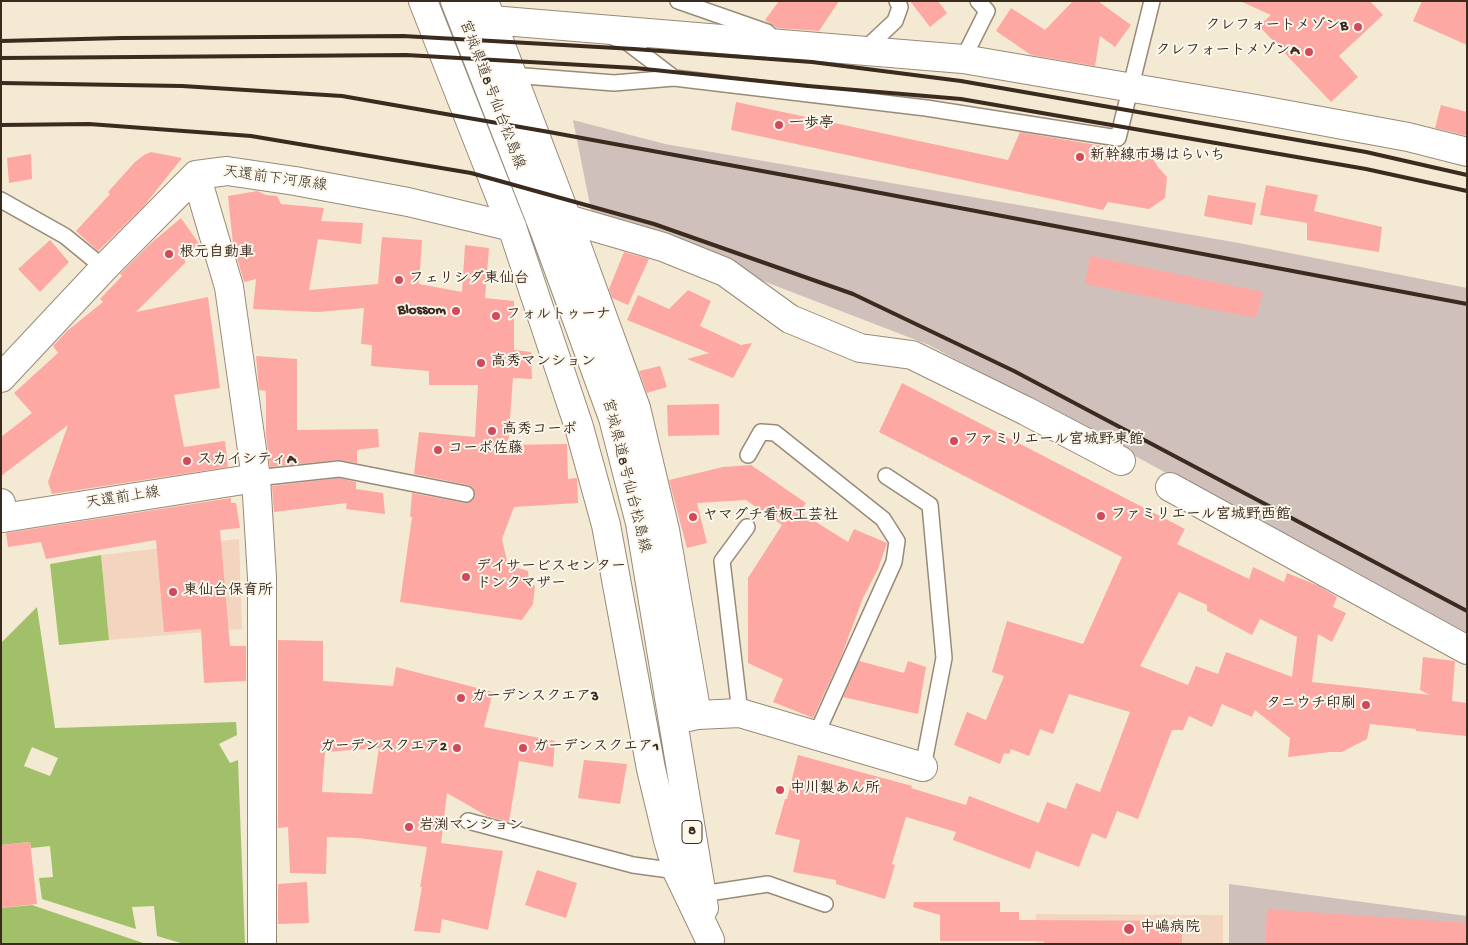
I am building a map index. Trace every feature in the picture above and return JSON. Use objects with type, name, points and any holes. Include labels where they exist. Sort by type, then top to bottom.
[{"type":"street","points":[[423,1],[512,228],[580,427],[606,525],[651,769],[668,840],[677,872],[710,942]]},
{"type":"street","name":"宮城県道8号仙台松島線","points":[[455,1],[545,232],[613,418],[640,523],[685,717],[702,894],[710,942]]},
{"type":"street","points":[[923,767],[740,713],[685,717],[665,530],[636,408],[568,219],[490,16],[777,44],[963,59],[1408,137],[1467,152]]},
{"type":"street","name":"天還前下河原線","points":[[196,175],[227,170],[295,181],[408,202],[512,228]]},
{"type":"street","points":[[1,378],[104,268],[196,175],[229,286],[256,478],[262,578],[262,944]]},
{"type":"street","points":[[568,219],[663,247],[725,272],[790,319],[860,348],[912,355],[1026,411],[1121,461]]},
{"type":"street","name":"天還前上線","points":[[2,513],[256,478]]},
{"type":"street","points":[[1170,487],[1467,650]]},
{"type":"lane","points":[[678,1],[767,32],[777,44]]},
{"type":"lane","points":[[863,51],[895,21],[900,7],[897,1]]},
{"type":"lane","points":[[963,59],[987,11],[978,1]]},
{"type":"lane","points":[[512,75],[614,83],[674,78],[926,108],[1118,138],[1152,1]]},
{"type":"lane","points":[[490,16],[623,39],[674,78]]},
{"type":"lane","points":[[1,200],[64,236],[104,268]]},
{"type":"lane","points":[[748,455],[761,432],[776,433],[882,519],[897,541],[894,562],[816,735]]},
{"type":"lane","points":[[256,478],[339,469],[466,494]]},
{"type":"lane","points":[[886,476],[930,505],[944,658],[923,767]]},
{"type":"lane","points":[[740,713],[722,561],[747,527]]},
{"type":"lane","points":[[468,821],[633,865],[677,872]]},
{"type":"lane","points":[[702,894],[768,884],[825,904]]},
{"type":"shaded area","points":[[573,120],[665,144],[1239,243],[1467,288],[1467,635],[929,345],[592,215]]},
{"type":"shaded area","name":"東仙台保育所","points":[[239,539],[242,629],[109,640],[101,555]]},
{"type":"shaded area","points":[[1229,884],[1467,916],[1467,944],[1229,944]]},
{"type":"shaded area","name":"中嶋病院","points":[[1036,914],[1223,915],[1223,944],[1036,944]]},
{"type":"green space","points":[[101,555],[109,640],[59,645],[50,564]]},
{"type":"green space","points":[[37,607],[55,728],[236,722],[237,735],[219,744],[230,763],[238,760],[245,944],[184,944],[157,936],[154,906],[132,907],[136,929],[42,899],[39,878],[53,877],[50,846],[31,848],[30,842],[1,845],[1,643]],"holes":[[[32,747],[58,758],[50,776],[24,766]]]},
{"type":"green space","points":[[32,905],[146,944],[1,944],[1,908]]},
{"type":"building","points":[[779,1],[839,1],[819,31],[777,28],[765,20]]},
{"type":"building","points":[[910,1],[938,1],[947,13],[930,27]]},
{"type":"building","points":[[1073,1],[1098,1],[1131,25],[1115,47],[1100,36],[1095,66],[1031,55],[996,31],[1011,8],[1045,30]]},
{"type":"building","points":[[1240,1],[1370,1],[1383,15],[1339,56],[1358,77],[1331,102],[1259,26],[1271,15]]},
{"type":"building","points":[[1422,1],[1467,1],[1467,45],[1413,21]]},
{"type":"building","name":"新幹線市場はらいち","points":[[736,102],[1008,160],[1020,132],[1150,154],[1167,177],[1165,198],[1149,209],[1108,202],[1103,210],[731,130]]},
{"type":"building","points":[[1441,105],[1467,112],[1467,136],[1435,128]]},
{"type":"building","points":[[151,152],[182,158],[144,206],[98,251],[76,231],[110,194],[108,192],[135,162]]},
{"type":"building","points":[[31,154],[32,179],[9,183],[7,158]]},
{"type":"building","points":[[1266,185],[1318,195],[1314,211],[1382,227],[1379,252],[1307,240],[1307,223],[1260,215]]},
{"type":"building","points":[[257,191],[266,195],[277,196],[281,204],[324,208],[321,221],[363,223],[361,244],[318,239],[309,290],[378,284],[382,237],[422,240],[419,284],[462,292],[465,245],[489,248],[485,298],[514,301],[514,350],[531,352],[532,379],[513,378],[508,445],[567,444],[568,479],[577,478],[578,503],[514,507],[502,539],[508,565],[528,571],[529,583],[535,586],[533,604],[522,620],[400,602],[412,517],[410,517],[412,493],[465,503],[473,500],[475,495],[472,487],[468,485],[414,474],[419,432],[475,437],[478,385],[429,385],[429,371],[371,366],[372,345],[361,344],[364,308],[318,312],[253,309],[256,279],[244,282],[233,244],[228,196]]},
{"type":"building","points":[[1208,195],[1256,203],[1252,225],[1204,216]]},
{"type":"building","points":[[181,218],[200,245],[184,260],[186,262],[136,312],[208,297],[220,388],[174,395],[184,447],[225,441],[228,467],[52,494],[48,482],[68,425],[1,476],[1,437],[32,413],[14,393],[58,353],[53,346],[67,331],[103,302],[100,299],[122,276],[120,274],[150,244]]},
{"type":"building","points":[[50,240],[69,262],[40,292],[18,269]]},
{"type":"building","points":[[624,252],[649,259],[628,305],[612,298],[609,289]]},
{"type":"building","points":[[1090,256],[1263,292],[1256,318],[1085,284]]},
{"type":"building","points":[[688,290],[711,301],[700,326],[741,345],[752,343],[733,378],[687,359],[709,353],[627,320],[638,295],[669,309]]},
{"type":"building","points":[[256,356],[297,359],[297,430],[378,429],[379,447],[357,450],[357,463],[338,460],[270,467],[266,436],[266,391],[259,390]]},
{"type":"building","points":[[660,366],[667,387],[647,393],[639,371]]},
{"type":"building","points":[[902,383],[1185,529],[1177,544],[1249,579],[1253,567],[1284,582],[1287,573],[1319,586],[1337,597],[1333,607],[1346,613],[1332,642],[1318,634],[1312,682],[1430,695],[1420,690],[1423,657],[1455,661],[1452,701],[1467,703],[1467,736],[1370,724],[1367,739],[1342,752],[1288,757],[1290,738],[1255,710],[1252,717],[1222,704],[1212,727],[1189,716],[1183,730],[1172,730],[1138,819],[1117,811],[1106,839],[1092,833],[1079,867],[1036,851],[1030,869],[953,840],[956,832],[906,817],[892,864],[895,865],[885,899],[836,884],[836,880],[793,872],[800,840],[775,834],[785,799],[787,799],[798,755],[912,786],[911,788],[966,805],[969,796],[1039,823],[1047,802],[1066,809],[1076,783],[1100,792],[1130,712],[1069,694],[1053,734],[1040,729],[1029,756],[1011,749],[1009,754],[1004,753],[1000,764],[954,745],[967,712],[986,720],[1004,676],[992,672],[1007,621],[1083,644],[1122,557],[879,432]],"holes":[[[1179,592],[1207,605],[1207,611],[1252,635],[1260,619],[1297,637],[1292,677],[1226,652],[1218,674],[1196,666],[1188,685],[1140,666]]]},
{"type":"building","points":[[719,404],[719,435],[668,436],[667,405]]},
{"type":"building","points":[[751,465],[806,503],[800,512],[848,542],[854,529],[887,543],[878,569],[863,598],[841,657],[813,718],[773,702],[783,679],[748,663],[748,578],[782,525],[746,500],[697,503],[707,543],[687,548],[669,480],[723,467]]},
{"type":"building","points":[[339,478],[356,482],[356,489],[383,493],[385,514],[346,509],[347,503],[274,512],[272,486]]},
{"type":"building","points":[[231,498],[231,503],[236,503],[240,528],[220,530],[230,646],[246,646],[246,681],[204,683],[201,629],[164,632],[156,540],[46,559],[41,542],[8,547],[6,533]]},
{"type":"building","points":[[278,640],[323,641],[323,681],[393,686],[396,667],[493,692],[484,727],[555,741],[553,767],[519,761],[509,822],[487,816],[447,793],[441,843],[503,851],[488,930],[442,919],[440,933],[414,931],[427,847],[358,838],[327,837],[326,874],[290,873],[288,827],[278,828]],"holes":[[[379,748],[372,794],[322,792],[325,752]]]},
{"type":"building","points":[[859,661],[904,673],[908,661],[926,667],[918,714],[843,697]]},
{"type":"building","points":[[584,760],[627,764],[620,804],[578,798]]},
{"type":"building","points":[[30,842],[37,904],[1,908],[1,845]]},
{"type":"building","points":[[537,870],[577,883],[566,918],[525,905]]},
{"type":"building","points":[[307,882],[309,923],[278,924],[278,884]]},
{"type":"building","points":[[914,902],[1000,902],[1000,912],[1019,912],[1019,920],[1182,921],[1182,944],[1044,944],[1044,941],[940,941],[940,915],[913,907]]},
{"type":"building","points":[[1267,909],[1467,923],[1467,944],[1265,944]]},
{"type":"railway","points":[[1,41],[403,36],[634,49],[812,62],[961,81],[1366,152],[1467,175]]},
{"type":"railway","points":[[1,58],[406,55],[635,68],[808,86],[961,99],[1366,169],[1467,191]]},
{"type":"railway","points":[[1,83],[182,86],[342,96],[833,184],[1467,304]]},
{"type":"railway","points":[[1,125],[89,124],[251,136],[471,173],[654,224],[853,294],[1014,371],[1467,611]]},
{"type":"place","name":"クレフォートメゾンB","points":[[1358,27]]},
{"type":"place","name":"クレフォートメゾンA","points":[[1309,52]]},
{"type":"place","name":"一歩亭","points":[[779,125]]},
{"type":"place","name":"新幹線市場はらいち","points":[[1080,157]]},
{"type":"place","name":"根元自動車","points":[[169,254]]},
{"type":"place","name":"フェリシダ東仙台","points":[[399,280]]},
{"type":"place","name":"Blossom","points":[[456,311]]},
{"type":"place","name":"フォルトゥーナ","points":[[496,316]]},
{"type":"place","name":"高秀マンション","points":[[481,363]]},
{"type":"place","name":"高秀コーポ","points":[[492,431]]},
{"type":"place","name":"ファミリエール宮城野東館","points":[[954,441]]},
{"type":"place","name":"コーポ佐藤","points":[[438,450]]},
{"type":"place","name":"スカイシティA","points":[[187,461]]},
{"type":"place","name":"ファミリエール宮城野西館","points":[[1101,516]]},
{"type":"place","name":"ヤマグチ看板工芸社","points":[[693,517]]},
{"type":"place","name":"デイサービスセンター ドンクマザー","points":[[466,577]]},
{"type":"place","name":"東仙台保育所","points":[[173,592]]},
{"type":"place","name":"ガーデンスクエア3","points":[[461,698]]},
{"type":"place","name":"タニウチ印刷","points":[[1366,705]]},
{"type":"place","name":"ガーデンスクエア2","points":[[457,748]]},
{"type":"place","name":"ガーデンスクエア1","points":[[523,748]]},
{"type":"place","name":"中川製あん所","points":[[780,790]]},
{"type":"place","name":"岩渕マンション","points":[[409,827]]},
{"type":"place","name":"中嶋病院","points":[[1129,929]]}]
